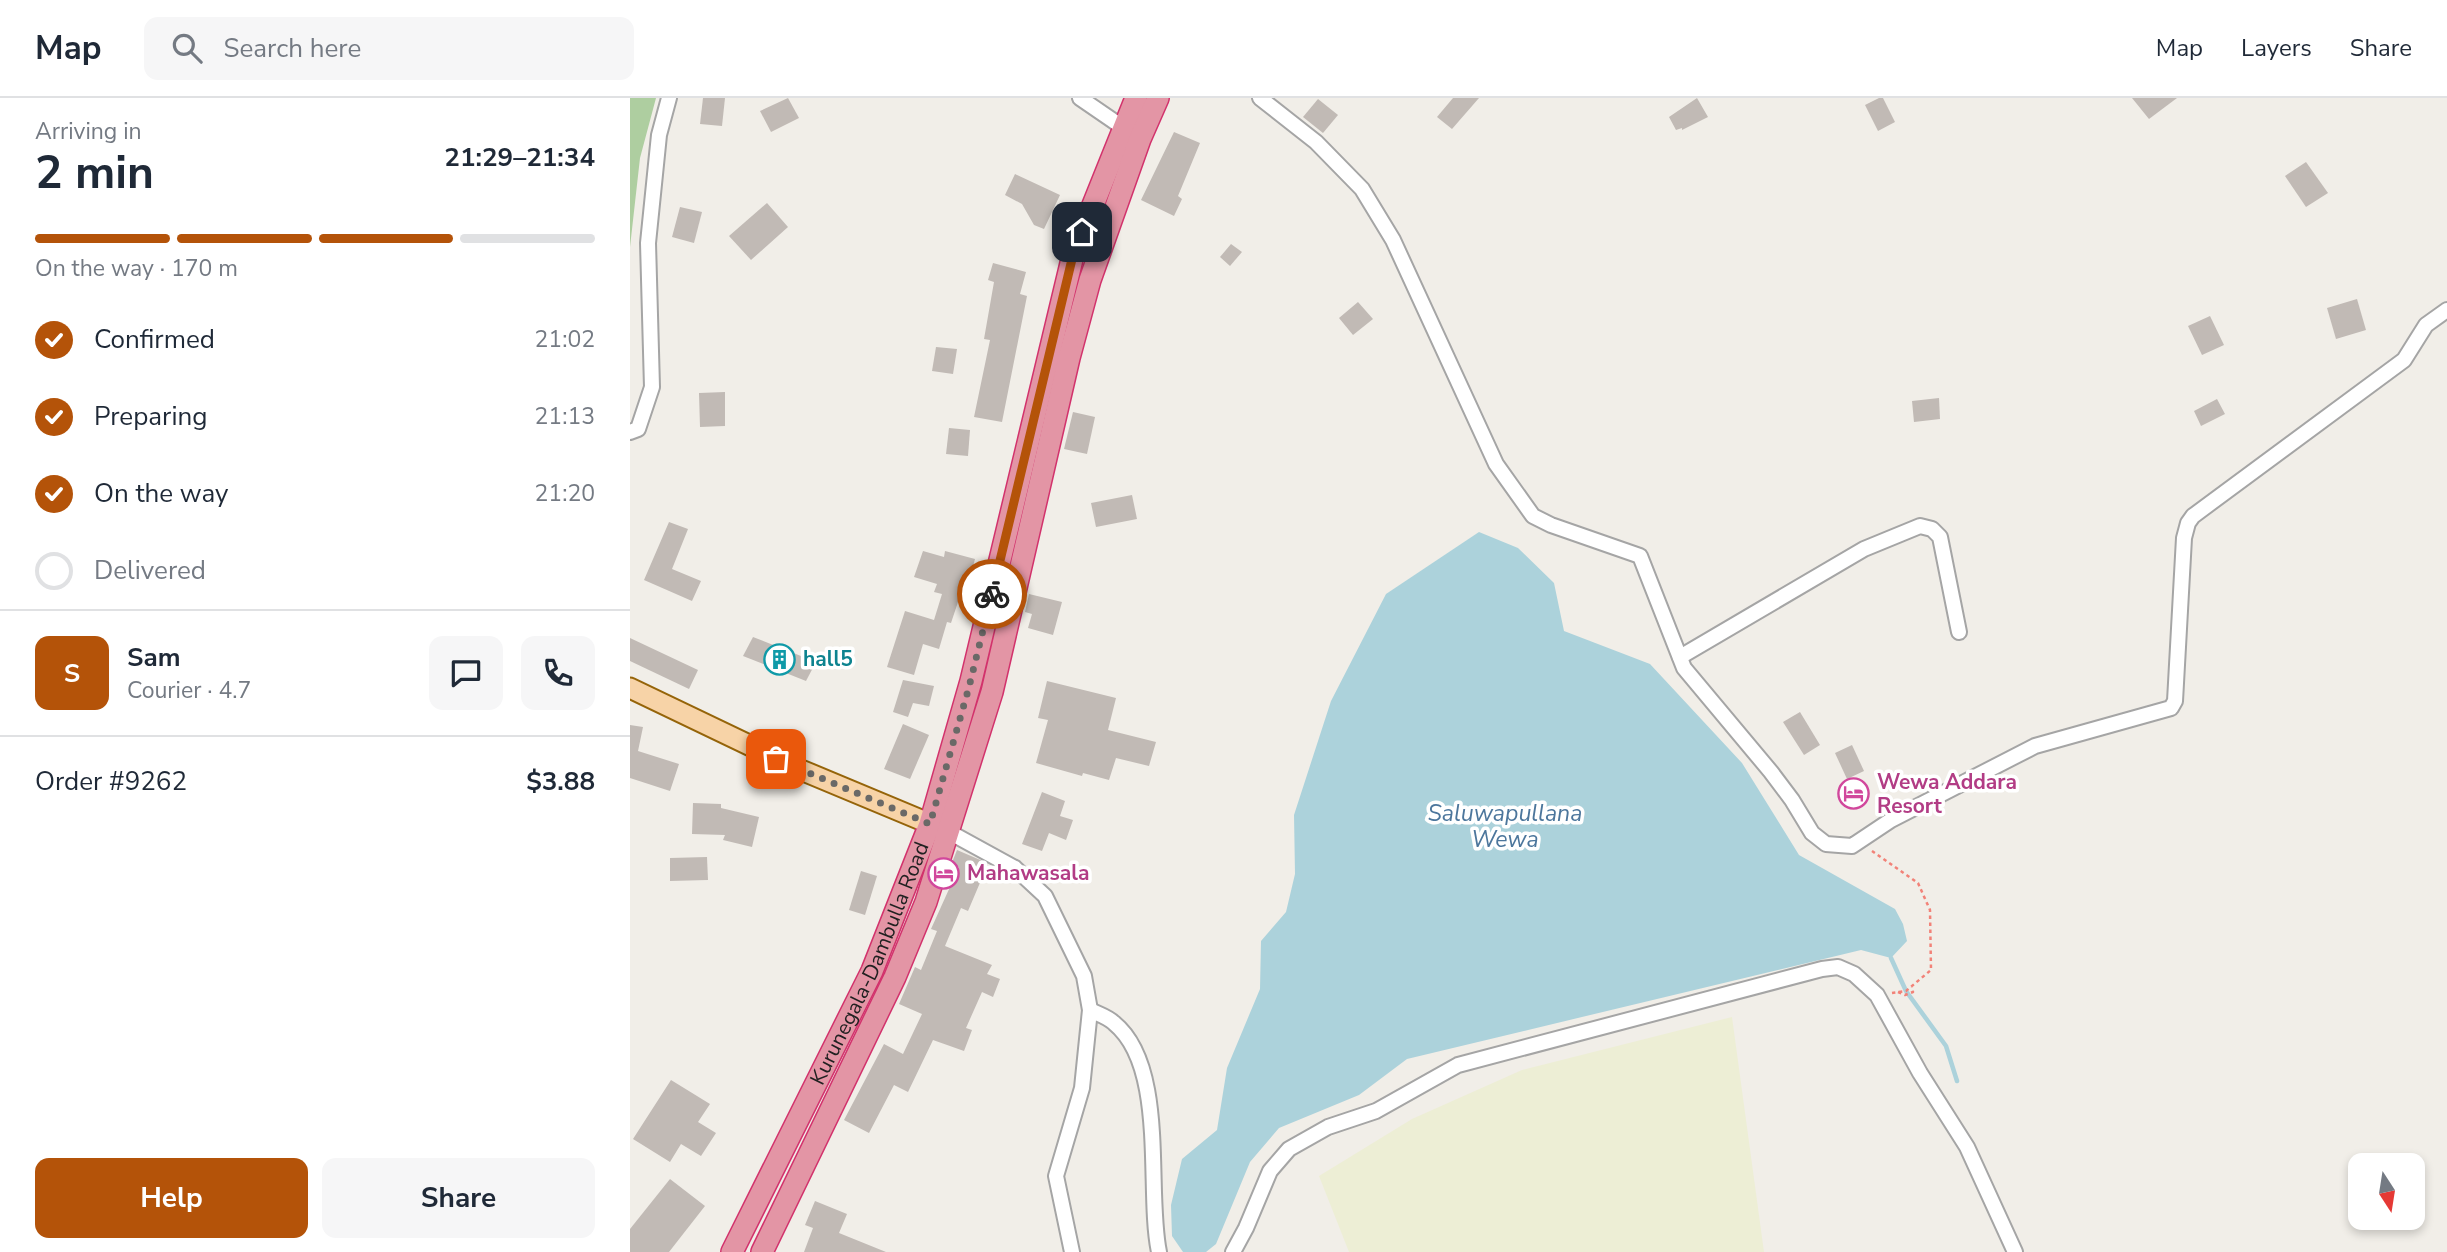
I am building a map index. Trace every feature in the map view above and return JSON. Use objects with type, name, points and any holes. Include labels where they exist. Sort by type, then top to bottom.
[{"type":"highway","name":"Kurunegala-Dambulla Road","points":[[1131,134],[1136,98]]},
{"type":"highway","name":"Kurunegala-Dambulla Road","points":[[762,1252],[895,976],[926,902],[971,681],[1073,255],[1131,134],[1158,98]]},
{"type":"highway","name":"Kurunegala-Dambulla Road","points":[[732,1252],[790,1139],[939,828]]},
{"type":"highway","points":[[790,1139],[814,1148]]},
{"type":"main road","points":[[630,688],[801,770],[939,828]]},
{"type":"street","points":[[630,432],[638,429],[652,387],[648,243],[659,135],[669,98]]},
{"type":"street","points":[[1080,98],[1131,134]]},
{"type":"street","points":[[1260,98],[1317,142],[1362,189],[1393,240],[1496,464],[1533,516],[1551,526],[1640,556],[1684,668],[1792,800],[1812,833],[1826,844],[1852,846],[1891,820],[2035,746],[2171,708],[2175,701],[2184,538],[2193,516],[2404,360],[2426,325],[2447,310]]},
{"type":"street","points":[[1680,657],[1864,549],[1920,526],[1932,529],[1940,537],[1959,632]]},
{"type":"street","points":[[939,828],[1015,868],[1045,896],[1084,976],[1090,1010],[1082,1088],[1056,1176],[1072,1252]]},
{"type":"street","points":[[1233,1252],[1270,1171],[1289,1149],[1328,1127],[1376,1111],[1458,1065],[1838,967],[1854,974],[1877,995],[1920,1073],[1968,1147],[2015,1252]]},
{"type":"street","points":[[1090,1010],[1114,1023],[1137,1056],[1143,1077],[1150,1113],[1155,1232],[1159,1252]]},
{"type":"path","points":[[1852,846],[1870,850],[1918,883],[1930,909],[1931,970],[1912,986],[1913,992],[1905,996],[1898,992],[1877,995]]},
{"type":"green space","points":[[630,98],[656,98],[640,158],[630,247]]},
{"type":"green space","points":[[1732,1017],[1764,1252],[1349,1252],[1319,1176],[1412,1119],[1522,1070]]},
{"type":"water","name":"Saluwapullana Wewa","points":[[1479,532],[1518,548],[1554,583],[1564,631],[1650,664],[1742,763],[1799,855],[1895,909],[1903,924],[1907,941],[1891,958],[1861,950],[1407,1059],[1359,1095],[1279,1128],[1250,1162],[1216,1244],[1206,1252],[1183,1252],[1172,1236],[1171,1205],[1182,1159],[1217,1130],[1227,1068],[1260,989],[1261,941],[1286,912],[1295,874],[1294,815],[1331,701],[1386,594]]},
{"type":"building","points":[[703,98],[725,98],[722,126],[700,124]]},
{"type":"building","points":[[788,98],[799,118],[771,132],[760,111]]},
{"type":"building","points":[[1453,98],[1479,98],[1452,129],[1437,117]]},
{"type":"building","points":[[1697,98],[1708,117],[1682,130],[1676,130],[1669,117]]},
{"type":"building","points":[[1883,98],[1895,122],[1878,131],[1865,105]]},
{"type":"building","points":[[2132,98],[2177,98],[2149,119]]},
{"type":"building","points":[[1318,99],[1338,115],[1323,133],[1303,117]]},
{"type":"building","points":[[1174,132],[1200,143],[1178,196],[1182,199],[1174,216],[1141,200]]},
{"type":"building","points":[[2306,162],[2328,193],[2306,207],[2285,176]]},
{"type":"building","points":[[1015,174],[1060,195],[1044,229],[1034,225],[1022,204],[1005,195]]},
{"type":"building","points":[[767,203],[788,227],[751,260],[729,236]]},
{"type":"building","points":[[680,207],[702,212],[694,243],[672,237]]},
{"type":"building","points":[[1231,244],[1242,252],[1230,266],[1220,257]]},
{"type":"building","points":[[993,263],[1026,272],[1020,294],[1027,296],[1002,422],[974,417],[990,340],[984,339],[994,282],[988,280]]},
{"type":"building","points":[[2357,299],[2366,330],[2336,339],[2327,308]]},
{"type":"building","points":[[1358,302],[1373,319],[1353,335],[1339,318]]},
{"type":"building","points":[[2210,316],[2224,345],[2202,355],[2188,326]]},
{"type":"building","points":[[936,347],[957,349],[953,374],[932,371]]},
{"type":"building","points":[[725,392],[725,426],[700,427],[699,393]]},
{"type":"building","points":[[1939,398],[1940,419],[1914,422],[1912,401]]},
{"type":"building","points":[[2217,399],[2225,414],[2201,426],[2194,411]]},
{"type":"building","points":[[1073,412],[1095,417],[1087,454],[1064,449]]},
{"type":"building","points":[[949,428],[970,430],[968,456],[946,454]]},
{"type":"building","points":[[1132,495],[1137,519],[1096,527],[1091,503]]},
{"type":"building","points":[[669,522],[688,529],[672,569],[701,581],[692,601],[644,580]]},
{"type":"building","points":[[923,551],[944,557],[945,551],[975,559],[964,600],[959,599],[951,623],[947,622],[939,649],[923,644],[914,675],[887,667],[905,611],[934,620],[942,594],[934,592],[937,584],[914,577]]},
{"type":"building","points":[[1029,594],[1062,602],[1053,635],[1028,628],[1032,614],[1025,612]]},
{"type":"building","name":"hall5","points":[[753,637],[816,662],[806,681],[743,656]]},
{"type":"building","points":[[630,638],[698,670],[689,689],[630,661]]},
{"type":"building","points":[[903,680],[934,686],[929,706],[913,703],[908,717],[893,712]]},
{"type":"building","points":[[1047,681],[1116,698],[1108,730],[1156,742],[1149,766],[1116,758],[1109,780],[1083,773],[1082,776],[1036,763],[1048,720],[1038,718]]},
{"type":"building","points":[[1800,712],[1820,745],[1804,755],[1783,722]]},
{"type":"building","points":[[903,724],[929,735],[910,779],[884,769]]},
{"type":"building","points":[[630,725],[643,727],[638,751],[679,764],[670,791],[630,778]]},
{"type":"building","points":[[1852,745],[1864,771],[1847,779],[1835,753]]},
{"type":"building","points":[[1042,792],[1065,801],[1060,816],[1073,820],[1066,840],[1049,833],[1042,851],[1022,844]]},
{"type":"building","points":[[693,803],[721,804],[721,808],[759,817],[752,847],[723,840],[725,835],[692,834]]},
{"type":"building","points":[[957,850],[985,862],[979,877],[982,878],[968,911],[961,908],[945,946],[992,965],[987,974],[1000,979],[993,997],[982,992],[966,1028],[972,1030],[964,1051],[933,1040],[908,1092],[894,1085],[869,1133],[844,1120],[884,1044],[903,1054],[922,1014],[899,1004],[915,967],[921,970],[937,931],[931,929],[959,867],[951,865]]},
{"type":"building","points":[[707,857],[708,880],[670,881],[670,858]]},
{"type":"building","points":[[861,871],[877,876],[865,915],[849,910]]},
{"type":"building","points":[[671,1080],[710,1104],[698,1122],[716,1133],[701,1156],[681,1144],[670,1162],[633,1139]]},
{"type":"building","points":[[670,1179],[705,1206],[669,1252],[630,1252],[630,1229]]},
{"type":"building","points":[[815,1201],[847,1214],[839,1233],[886,1252],[804,1252],[813,1228],[805,1225]]},
{"type":"waterway","points":[[1891,958],[1906,991],[1946,1046],[1957,1081]]},
{"type":"way so far","points":[[776,759],[930,824],[992,594]]},
{"type":"place","name":"hall5","points":[[780,659]]},
{"type":"place","name":"Wewa Addara Resort","points":[[1854,794]]},
{"type":"place","name":"Mahawasala","points":[[944,873]]},
{"type":"route","points":[[992,594],[1073,255],[1082,232]]}]
